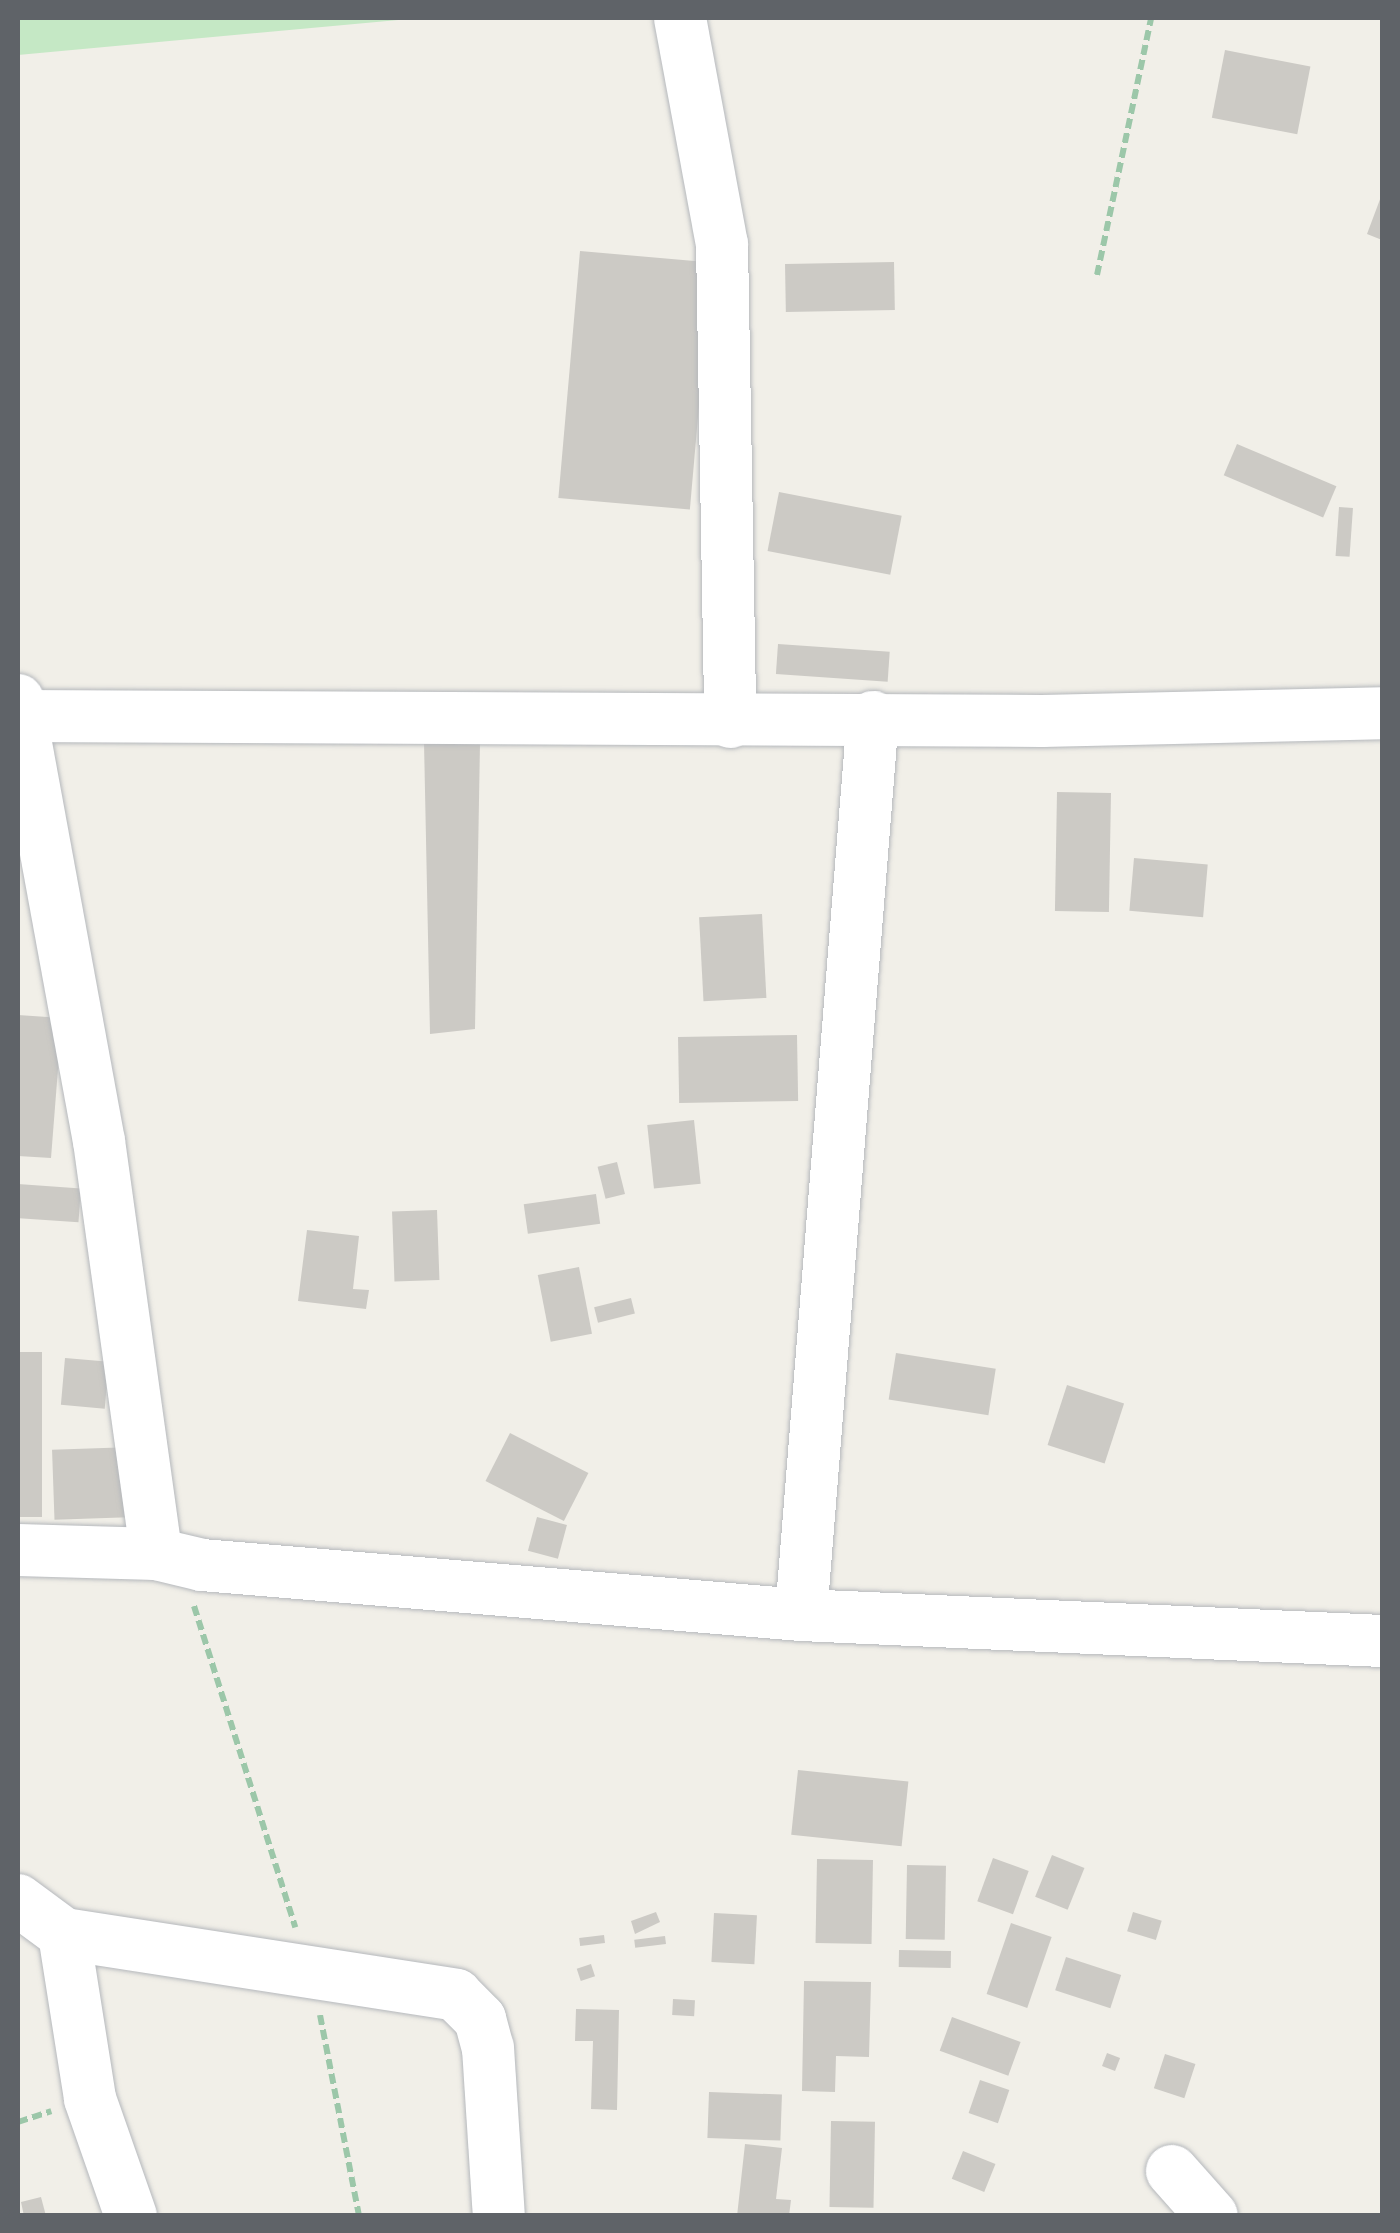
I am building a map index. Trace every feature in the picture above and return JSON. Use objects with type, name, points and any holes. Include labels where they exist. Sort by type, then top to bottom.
[{"type":"street","points":[[680,18],[722,244],[730,722]]},
{"type":"street","points":[[179,1560],[18,711],[730,722],[873,717],[1382,713]]},
{"type":"street","points":[[801,1615],[873,717]]},
{"type":"street","points":[[18,1550],[179,1560],[801,1615],[1382,1641]]},
{"type":"street","points":[[18,1900],[64,1934],[456,1995],[480,2019],[499,2216]]},
{"type":"street","points":[[64,1934],[90,2100],[131,2216]]},
{"type":"street","points":[[1172,2171],[1212,2216]]},
{"type":"path","points":[[1097,275],[1151,18]]},
{"type":"path","points":[[179,1560],[228,1694],[267,1861],[314,1971],[358,2216]]},
{"type":"green space","points":[[18,18],[420,18],[18,55]]},
{"type":"building","points":[[1225,50],[1310,67],[1297,134],[1212,118]]},
{"type":"building","points":[[1382,194],[1382,240],[1367,234]]},
{"type":"building","points":[[580,251],[711,263],[690,510],[558,498]]},
{"type":"building","points":[[894,262],[895,310],[786,312],[785,264]]},
{"type":"building","points":[[1237,444],[1336,486],[1323,517],[1224,475]]},
{"type":"building","points":[[779,492],[902,516],[890,575],[768,551]]},
{"type":"building","points":[[1339,507],[1353,508],[1350,557],[1336,556]]},
{"type":"building","points":[[778,644],[890,652],[888,682],[776,674]]},
{"type":"building","points":[[424,742],[480,743],[475,1029],[430,1034]]},
{"type":"building","points":[[1057,792],[1111,793],[1109,912],[1055,911]]},
{"type":"building","points":[[1134,858],[1208,864],[1203,917],[1129,911]]},
{"type":"building","points":[[762,914],[766,998],[703,1001],[699,917]]},
{"type":"building","points":[[18,1015],[62,1018],[51,1158],[18,1156]]},
{"type":"building","points":[[797,1035],[798,1101],[679,1103],[678,1037]]},
{"type":"building","points":[[694,1120],[701,1184],[654,1189],[647,1125]]},
{"type":"building","points":[[617,1162],[625,1194],[606,1199],[598,1167]]},
{"type":"building","points":[[18,1184],[81,1188],[78,1222],[18,1218]]},
{"type":"building","points":[[596,1194],[600,1224],[528,1234],[524,1204]]},
{"type":"building","points":[[437,1210],[439,1280],[394,1282],[392,1212]]},
{"type":"building","points":[[307,1230],[359,1236],[353,1289],[369,1290],[366,1309],[298,1301]]},
{"type":"building","points":[[579,1267],[592,1334],[551,1342],[538,1275]]},
{"type":"building","points":[[631,1298],[635,1314],[598,1323],[594,1307]]},
{"type":"building","points":[[18,1352],[42,1352],[42,1517],[18,1517]]},
{"type":"building","points":[[896,1353],[996,1369],[988,1415],[889,1399]]},
{"type":"building","points":[[65,1358],[109,1362],[105,1409],[61,1405]]},
{"type":"building","points":[[1067,1385],[1124,1404],[1105,1463],[1048,1445]]},
{"type":"building","points":[[510,1433],[588,1473],[564,1521],[485,1481]]},
{"type":"building","points":[[133,1447],[135,1517],[54,1520],[52,1450]]},
{"type":"building","points":[[537,1517],[567,1525],[558,1559],[528,1551]]},
{"type":"building","points":[[798,1770],[908,1782],[902,1846],[791,1835]]},
{"type":"building","points":[[1052,1855],[1084,1868],[1068,1910],[1035,1897]]},
{"type":"building","points":[[993,1858],[1029,1871],[1013,1914],[977,1901]]},
{"type":"building","points":[[817,1859],[873,1860],[872,1944],[816,1943]]},
{"type":"building","points":[[907,1865],[946,1866],[945,1940],[906,1939]]},
{"type":"building","points":[[656,1912],[660,1922],[635,1934],[631,1921]]},
{"type":"building","points":[[1133,1912],[1162,1921],[1156,1940],[1127,1931]]},
{"type":"building","points":[[714,1913],[757,1915],[754,1964],[711,1962]]},
{"type":"building","points":[[1011,1923],[1052,1937],[1027,2008],[987,1994]]},
{"type":"building","points":[[604,1935],[605,1943],[580,1946],[579,1938]]},
{"type":"building","points":[[665,1936],[666,1944],[635,1948],[634,1940]]},
{"type":"building","points":[[899,1950],[951,1951],[951,1968],[899,1967]]},
{"type":"building","points":[[1066,1957],[1121,1975],[1110,2008],[1055,1990]]},
{"type":"building","points":[[591,1964],[595,1976],[581,1981],[577,1969]]},
{"type":"building","points":[[804,1981],[871,1982],[869,2057],[836,2056],[835,2092],[802,2091]]},
{"type":"building","points":[[673,1999],[695,2000],[694,2016],[672,2015]]},
{"type":"building","points":[[576,2009],[619,2010],[617,2110],[591,2109],[593,2041],[575,2041]]},
{"type":"building","points":[[952,2017],[1021,2042],[1008,2076],[940,2051]]},
{"type":"building","points":[[1107,2053],[1120,2058],[1115,2071],[1102,2066]]},
{"type":"building","points":[[1165,2054],[1195,2064],[1184,2098],[1154,2088]]},
{"type":"building","points":[[980,2080],[1009,2090],[998,2123],[969,2113]]},
{"type":"building","points":[[709,2092],[782,2095],[780,2141],[707,2138]]},
{"type":"building","points":[[831,2121],[875,2122],[873,2208],[829,2207]]},
{"type":"building","points":[[745,2144],[782,2148],[776,2199],[791,2200],[789,2216],[737,2216]]},
{"type":"building","points":[[963,2151],[995,2164],[984,2192],[952,2179]]},
{"type":"building","points":[[41,2197],[46,2216],[24,2216],[21,2202]]}]
